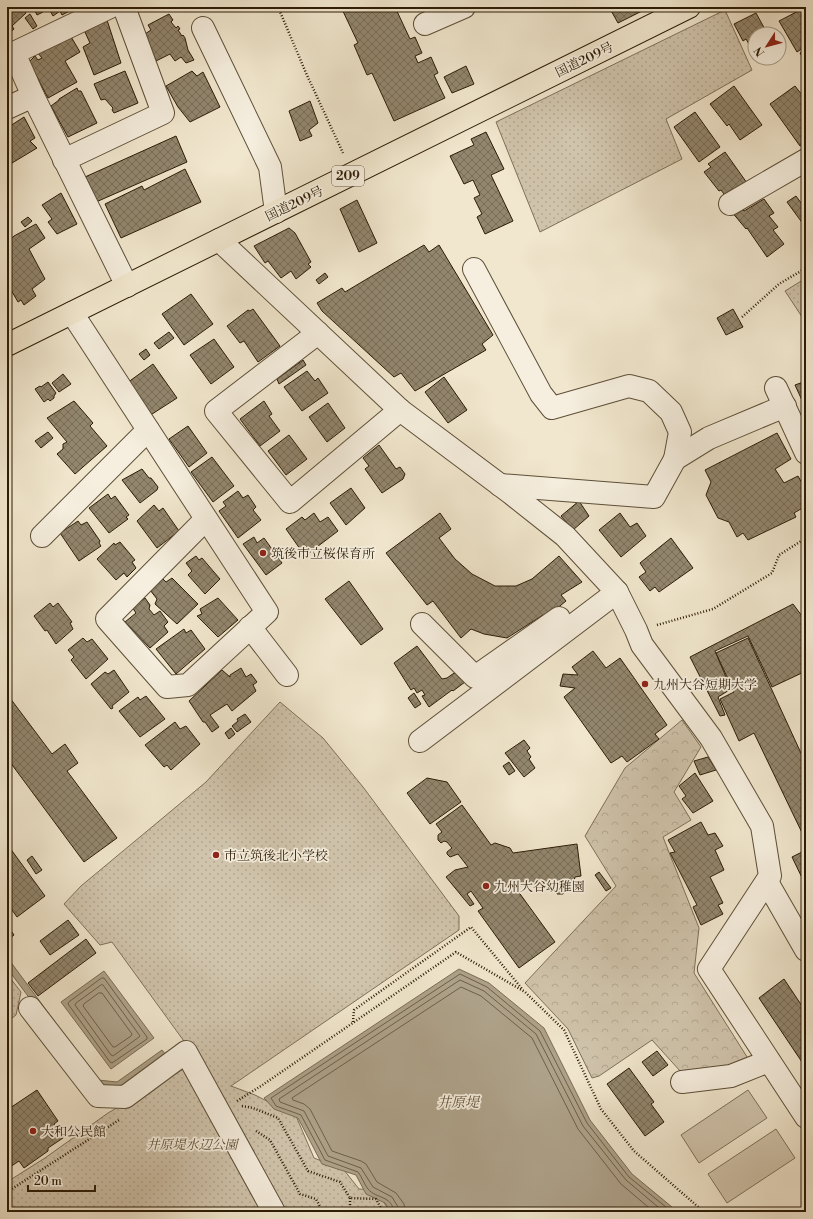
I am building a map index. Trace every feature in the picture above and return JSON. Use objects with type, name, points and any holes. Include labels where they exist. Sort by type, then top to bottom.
[{"type":"highway","name":"国道209号","points":[[7,345],[352,174],[662,13],[689,7]]},
{"type":"street","points":[[110,7],[14,53],[64,160],[127,286]]},
{"type":"street","points":[[64,160],[163,114],[124,7]]},
{"type":"street","points":[[425,24],[464,7]]},
{"type":"street","points":[[203,28],[270,167],[276,212]]},
{"type":"street","points":[[7,108],[33,96]]},
{"type":"street","points":[[730,204],[806,160]]},
{"type":"street","points":[[219,240],[400,410],[565,536],[613,588],[636,630],[642,645],[711,738],[762,826],[770,876],[709,969],[806,1117]]},
{"type":"street","points":[[474,268],[541,394],[552,408],[629,386],[649,391],[671,412],[680,432],[675,459],[654,496],[500,485]]},
{"type":"street","points":[[72,313],[267,612],[188,684],[167,687],[107,619],[206,519]]},
{"type":"street","points":[[318,333],[216,411],[290,502],[400,410]]},
{"type":"street","points":[[675,459],[780,397],[806,453]]},
{"type":"street","points":[[42,536],[148,430]]},
{"type":"street","points":[[422,624],[475,677],[613,588]]},
{"type":"street","points":[[420,741],[613,588]]},
{"type":"street","points":[[250,627],[288,675]]},
{"type":"street","points":[[767,882],[806,950]]},
{"type":"street","points":[[30,1008],[98,1096],[125,1097],[186,1052],[274,1212]]},
{"type":"street","points":[[682,1082],[731,1076],[769,1061]]},
{"type":"path","points":[[278,7],[352,174]]},
{"type":"path","points":[[742,317],[779,284],[806,268]]},
{"type":"path","points":[[636,630],[713,610],[772,573],[779,555],[806,538]]},
{"type":"path","points":[[353,1023],[354,1010],[471,927],[525,992],[564,1030],[601,1109],[634,1152],[704,1212]]},
{"type":"path","points":[[236,1101],[261,1086],[456,952],[525,992]]},
{"type":"path","points":[[238,1106],[253,1108],[278,1118],[308,1171],[340,1182],[350,1198],[350,1210],[358,1212]]},
{"type":"path","points":[[7,1192],[125,1116]]},
{"type":"path","points":[[252,1129],[270,1140],[300,1194],[316,1200],[323,1212]]},
{"type":"path","points":[[350,1198],[376,1199],[383,1212]]},
{"type":"green space","points":[[725,10],[747,59],[747,66],[750,66],[752,70],[666,119],[682,159],[540,232],[496,122]]},
{"type":"green space","points":[[806,278],[806,323],[785,291]]},
{"type":"green space","name":"市立筑後北小学校","points":[[280,702],[323,738],[363,787],[459,916],[459,930],[231,1086],[255,1095],[296,1116],[314,1158],[344,1170],[359,1189],[376,1190],[390,1212],[7,1212],[7,1182],[45,1158],[108,1113],[185,1068],[210,1077],[112,942],[100,945],[64,904],[81,886],[206,782]]},
{"type":"green space","points":[[682,720],[701,747],[674,792],[691,820],[663,837],[699,928],[694,973],[749,1060],[730,1073],[681,1072],[652,1040],[599,1076],[592,1078],[568,1029],[525,983],[616,886],[585,836],[625,768]]},
{"type":"green space","points":[[7,974],[21,992],[16,1015],[7,1022]]},
{"type":"green space","points":[[748,1090],[767,1118],[699,1163],[681,1135]]},
{"type":"green space","points":[[776,1129],[795,1158],[727,1203],[708,1174]]},
{"type":"water","points":[[7,957],[98,1080],[117,1082],[162,1050],[166,1055],[120,1089],[95,1086],[7,968]]},
{"type":"water","name":"井原堤","points":[[459,969],[489,983],[544,1028],[590,1120],[632,1174],[678,1212],[391,1212],[385,1203],[366,1194],[356,1175],[322,1164],[298,1118],[274,1109],[264,1098]]},
{"type":"water","points":[[104,971],[154,1038],[111,1069],[61,1002]]},
{"type":"building","points":[[7,7],[22,7],[26,13],[12,26],[14,29],[7,35]]},
{"type":"building","points":[[33,7],[41,7],[43,12],[37,15]]},
{"type":"building","points":[[48,7],[77,7],[62,15],[60,11],[53,16]]},
{"type":"building","points":[[341,7],[395,7],[410,39],[415,37],[422,53],[415,56],[418,63],[431,57],[438,73],[434,75],[445,98],[394,121],[372,73],[367,75],[354,45],[358,43]]},
{"type":"building","points":[[609,7],[640,7],[642,11],[618,23]]},
{"type":"building","points":[[806,7],[806,46],[797,52],[787,35],[787,26],[782,26],[779,21]]},
{"type":"building","points":[[756,13],[763,26],[747,26],[747,41],[746,39],[743,41],[734,24]]},
{"type":"building","points":[[30,14],[37,26],[33,29],[25,18]]},
{"type":"building","points":[[169,14],[173,20],[171,22],[176,28],[178,26],[180,29],[178,30],[185,38],[188,50],[194,60],[186,63],[181,57],[175,61],[170,54],[156,61],[145,34],[151,30],[148,25]]},
{"type":"building","points":[[107,20],[121,63],[94,75],[83,47],[90,43],[84,30]]},
{"type":"building","points":[[70,35],[80,52],[65,61],[77,82],[48,98],[29,62],[35,56],[38,60],[42,58],[37,52]]},
{"type":"building","points":[[806,49],[806,63],[800,53]]},
{"type":"building","points":[[466,66],[474,84],[452,93],[444,77]]},
{"type":"building","points":[[125,71],[138,103],[114,113],[112,110],[113,108],[105,99],[101,100],[94,84]]},
{"type":"building","points":[[192,71],[197,76],[203,72],[220,107],[190,122],[178,107],[166,86]]},
{"type":"building","points":[[734,86],[762,125],[740,140],[729,124],[727,126],[710,104]]},
{"type":"building","points":[[795,86],[806,100],[806,142],[800,146],[770,104]]},
{"type":"building","points":[[77,88],[78,91],[81,91],[97,123],[68,137],[51,106],[59,99]]},
{"type":"building","points":[[310,101],[318,123],[309,130],[312,136],[300,141],[289,111]]},
{"type":"building","points":[[695,112],[720,147],[699,162],[674,127]]},
{"type":"building","points":[[24,117],[35,138],[30,141],[37,148],[12,163],[7,153],[7,128]]},
{"type":"building","points":[[486,132],[504,169],[491,175],[513,221],[485,234],[477,217],[482,214],[474,198],[480,195],[473,180],[464,184],[450,156],[474,145],[471,139]]},
{"type":"building","points":[[176,136],[187,162],[96,202],[85,177]]},
{"type":"building","points":[[725,152],[747,183],[727,198],[721,190],[719,191],[704,172],[711,167],[708,164]]},
{"type":"building","points":[[185,169],[201,202],[121,238],[105,204],[142,186],[144,190]]},
{"type":"building","points":[[61,193],[77,224],[57,234],[48,222],[52,219],[42,205]]},
{"type":"building","points":[[796,196],[804,207],[806,205],[806,228],[787,202]]},
{"type":"building","points":[[764,199],[774,213],[769,216],[778,227],[773,230],[784,244],[767,257],[747,228],[746,229],[731,211],[739,205],[744,211]]},
{"type":"building","points":[[357,200],[377,243],[359,252],[340,209]]},
{"type":"building","points":[[28,217],[32,221],[25,227],[21,222]]},
{"type":"building","points":[[36,224],[45,238],[29,249],[45,279],[32,289],[36,296],[24,305],[21,300],[18,302],[7,283],[7,242],[14,236]]},
{"type":"building","points":[[289,228],[295,233],[311,262],[308,264],[311,267],[296,279],[291,271],[281,278],[268,261],[265,263],[254,246]]},
{"type":"building","points":[[424,245],[429,252],[439,245],[493,335],[482,344],[486,350],[415,391],[401,373],[394,377],[322,311],[317,303],[342,288],[345,292]]},
{"type":"building","points":[[325,273],[328,277],[319,284],[316,280]]},
{"type":"building","points":[[191,294],[213,324],[184,345],[162,314]]},
{"type":"building","points":[[253,309],[280,346],[258,362],[244,341],[240,343],[227,326],[248,310],[250,311]]},
{"type":"building","points":[[733,309],[743,327],[726,335],[717,318]]},
{"type":"building","points":[[169,332],[174,338],[159,349],[154,343]]},
{"type":"building","points":[[214,339],[234,367],[211,384],[190,355]]},
{"type":"building","points":[[146,349],[150,355],[144,360],[139,354]]},
{"type":"building","points":[[303,360],[306,365],[279,384],[277,379]]},
{"type":"building","points":[[153,364],[177,398],[149,416],[127,383]]},
{"type":"building","points":[[307,371],[315,381],[318,378],[328,393],[302,411],[284,387]]},
{"type":"building","points":[[63,374],[71,384],[59,392],[52,383]]},
{"type":"building","points":[[444,377],[467,410],[448,423],[425,392]]},
{"type":"building","points":[[806,381],[806,409],[795,385]]},
{"type":"building","points":[[48,382],[56,393],[54,398],[50,401],[48,399],[44,402],[35,389]]},
{"type":"building","points":[[74,401],[93,423],[90,426],[107,446],[75,474],[57,454],[63,449],[63,444],[67,442],[47,418]]},
{"type":"building","points":[[264,401],[272,414],[269,416],[280,431],[260,446],[240,419]]},
{"type":"building","points":[[328,403],[345,428],[327,442],[309,417]]},
{"type":"building","points":[[188,426],[207,453],[189,467],[169,439]]},
{"type":"building","points":[[48,432],[53,438],[41,448],[35,441]]},
{"type":"building","points":[[777,433],[791,459],[775,469],[784,483],[798,476],[806,490],[806,506],[794,513],[796,517],[748,540],[743,533],[737,537],[729,522],[718,518],[706,495],[711,482],[705,470]]},
{"type":"building","points":[[289,435],[307,459],[286,475],[268,451]]},
{"type":"building","points":[[379,445],[396,469],[400,467],[405,474],[403,479],[382,493],[365,469],[369,466],[363,458]]},
{"type":"building","points":[[212,457],[234,486],[213,502],[191,472]]},
{"type":"building","points":[[142,469],[158,487],[157,490],[140,503],[122,480]]},
{"type":"building","points":[[351,488],[365,508],[346,525],[330,503]]},
{"type":"building","points":[[238,491],[243,498],[248,495],[256,507],[253,510],[261,520],[238,538],[219,511],[226,506],[223,502]]},
{"type":"building","points":[[108,494],[111,499],[115,496],[129,515],[126,517],[128,519],[109,533],[89,508]]},
{"type":"building","points":[[579,501],[589,516],[573,530],[561,516]]},
{"type":"building","points":[[154,505],[159,511],[163,508],[179,531],[157,548],[137,521]]},
{"type":"building","points":[[314,513],[320,522],[328,517],[338,531],[305,556],[286,529],[302,517],[305,520]]},
{"type":"building","points":[[440,513],[451,529],[439,538],[455,559],[472,574],[495,586],[516,586],[532,579],[559,556],[582,582],[561,595],[566,601],[545,618],[543,615],[507,638],[484,634],[471,629],[461,638],[433,601],[427,605],[386,553]]},
{"type":"building","points":[[620,513],[630,527],[637,523],[646,536],[621,557],[599,530]]},
{"type":"building","points":[[78,521],[81,525],[87,522],[100,541],[99,543],[101,546],[79,561],[60,533]]},
{"type":"building","name":"筑後市立桜保育所","points":[[254,537],[257,543],[264,538],[282,563],[266,575],[243,544]]},
{"type":"building","points":[[671,538],[693,568],[659,592],[655,587],[650,591],[639,577],[646,572],[640,563]]},
{"type":"building","points":[[120,542],[135,560],[132,562],[136,568],[127,577],[124,573],[116,580],[97,559],[114,543],[115,545]]},
{"type":"building","points":[[196,556],[199,560],[202,558],[220,579],[205,594],[188,575],[192,571],[186,563]]},
{"type":"building","points":[[162,578],[166,582],[172,578],[198,604],[177,624],[155,604],[157,599],[150,590]]},
{"type":"building","points":[[349,581],[383,629],[361,645],[325,599]]},
{"type":"building","points":[[145,598],[150,605],[149,609],[154,615],[160,611],[168,622],[164,626],[168,632],[150,648],[125,622],[136,613],[132,607]]},
{"type":"building","points":[[218,598],[238,620],[218,637],[197,616],[202,614],[200,609]]},
{"type":"building","points":[[50,603],[53,607],[58,603],[72,622],[70,623],[73,629],[56,644],[47,630],[45,631],[34,616]]},
{"type":"building","points":[[793,604],[805,620],[806,619],[806,671],[772,687],[748,636],[715,651],[731,689],[718,697],[725,715],[720,716],[690,657]]},
{"type":"building","points":[[184,629],[186,633],[191,630],[205,649],[176,674],[156,649]]},
{"type":"building","points":[[83,638],[87,642],[92,639],[108,659],[86,679],[71,660],[74,657],[68,650]]},
{"type":"building","points":[[748,638],[806,764],[806,841],[754,733],[739,741],[720,699],[734,692],[716,653]]},
{"type":"building","points":[[417,646],[442,679],[447,678],[457,671],[465,682],[429,707],[422,696],[425,695],[422,690],[417,693],[414,688],[411,690],[394,663]]},
{"type":"building","points":[[593,651],[606,668],[620,658],[667,725],[655,734],[659,739],[627,762],[622,756],[611,763],[564,697],[575,688],[560,686],[563,674],[578,675],[572,667]]},
{"type":"building","points":[[241,668],[246,677],[251,674],[257,682],[253,685],[256,691],[232,711],[227,704],[210,715],[219,727],[212,732],[205,722],[203,722],[189,701],[222,670],[230,677],[230,675]]},
{"type":"building","points":[[114,670],[129,692],[112,706],[113,708],[111,709],[91,684],[105,672],[108,674]]},
{"type":"building","points":[[414,693],[421,704],[415,708],[408,698]]},
{"type":"building","points":[[7,694],[52,754],[65,744],[78,763],[67,771],[117,838],[84,862],[7,758]]},
{"type":"building","points":[[146,696],[165,719],[140,737],[119,711],[138,697],[140,700]]},
{"type":"building","points":[[245,714],[251,722],[237,732],[232,726],[238,721],[237,719]]},
{"type":"building","points":[[175,722],[180,729],[186,726],[200,744],[171,770],[167,765],[164,767],[145,745]]},
{"type":"building","points":[[231,728],[235,734],[229,739],[225,733]]},
{"type":"building","points":[[524,740],[530,748],[527,751],[531,757],[529,759],[535,768],[524,777],[505,753]]},
{"type":"building","points":[[708,757],[716,770],[700,775],[694,761]]},
{"type":"building","points":[[509,762],[515,771],[509,775],[503,766]]},
{"type":"building","points":[[695,773],[713,801],[693,813],[682,799],[686,796],[679,786]]},
{"type":"building","points":[[427,778],[447,782],[461,802],[430,824],[407,793]]},
{"type":"building","name":"九州大谷幼稚園","points":[[462,805],[491,845],[495,843],[510,848],[513,853],[577,844],[581,876],[575,877],[572,888],[566,888],[563,894],[557,894],[555,890],[548,890],[543,880],[515,887],[555,942],[519,968],[478,911],[483,908],[471,891],[467,894],[474,904],[470,906],[446,877],[455,870],[468,867],[458,854],[450,857],[447,854],[447,852],[452,848],[447,842],[444,841],[441,843],[438,840],[438,835],[442,832],[436,824]]},
{"type":"building","points":[[701,822],[708,835],[715,833],[723,846],[715,850],[724,870],[710,877],[723,903],[718,905],[723,914],[701,925],[693,907],[697,905],[670,853],[675,852],[668,840]]},
{"type":"building","points":[[7,844],[45,896],[17,917],[7,903]]},
{"type":"building","points":[[806,850],[806,886],[792,857]]},
{"type":"building","points":[[32,856],[42,870],[36,874],[27,860]]},
{"type":"building","points":[[599,872],[611,888],[606,891],[595,875]]},
{"type":"building","points":[[68,920],[79,935],[50,955],[40,941]]},
{"type":"building","points":[[7,925],[14,935],[7,940]]},
{"type":"building","points":[[86,939],[96,953],[38,996],[28,983]]},
{"type":"building","points":[[784,979],[806,1012],[806,1068],[759,998]]},
{"type":"building","points":[[657,1051],[668,1065],[653,1076],[642,1062]]},
{"type":"building","points":[[629,1068],[654,1102],[651,1104],[664,1122],[645,1136],[607,1084]]},
{"type":"building","name":"大和公民館","points":[[37,1090],[58,1121],[54,1124],[63,1138],[48,1148],[48,1151],[24,1168],[19,1161],[10,1167],[7,1162],[7,1110]]},
{"type":"place","name":"筑後市立桜保育所","points":[[263,553]]},
{"type":"place","name":"九州大谷短期大学","points":[[645,684]]},
{"type":"place","name":"市立筑後北小学校","points":[[216,855]]},
{"type":"place","name":"九州大谷幼稚園","points":[[486,886]]},
{"type":"place","name":"大和公民館","points":[[33,1131]]},
{"type":"park label","name":"井原堤水辺公園","points":[[192,1144]]}]
